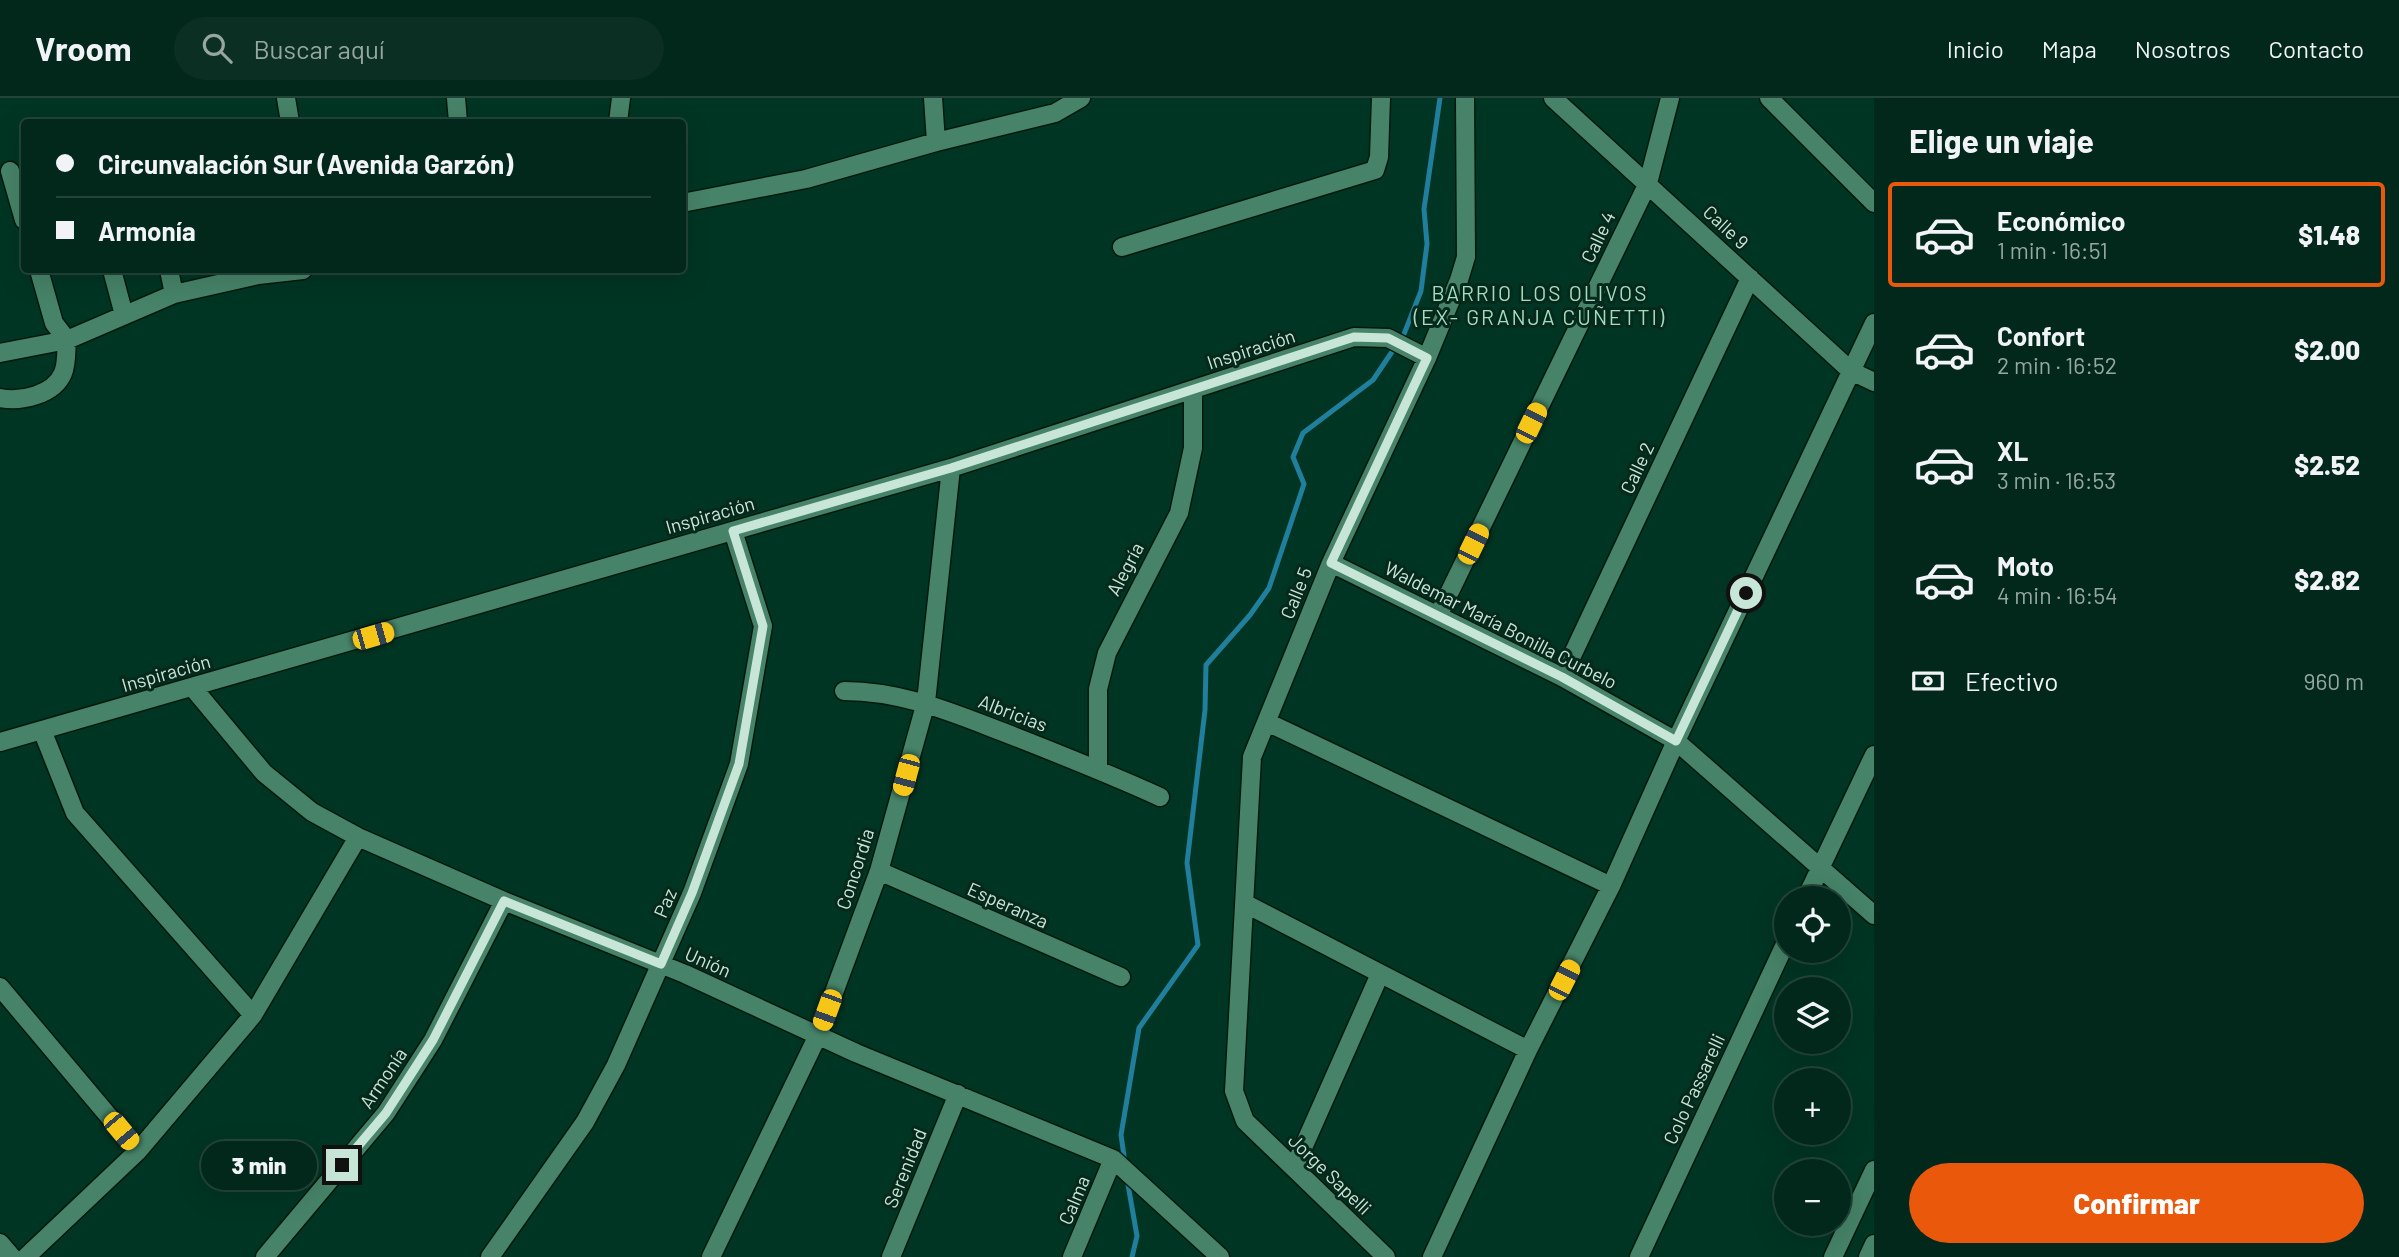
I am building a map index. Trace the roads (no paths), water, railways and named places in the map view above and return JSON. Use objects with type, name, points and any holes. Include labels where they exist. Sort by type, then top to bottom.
[{"type":"street","points":[[286,98],[290,119]]},
{"type":"street","points":[[456,98],[458,119]]},
{"type":"street","points":[[618,119],[621,98]]},
{"type":"street","points":[[933,98],[936,142]]},
{"type":"street","points":[[686,202],[806,179],[936,142],[1055,113],[1081,98]]},
{"type":"street","points":[[1122,247],[1375,170],[1379,157],[1381,98]]},
{"type":"street","name":"Calle 5","points":[[1245,1121],[1234,1091],[1252,757],[1331,563],[1427,358],[1466,257],[1465,98]]},
{"type":"street","name":"Calle 9","points":[[1553,98],[1851,371],[1874,382]]},
{"type":"street","name":"Calle 4","points":[[1438,616],[1648,183],[1670,98]]},
{"type":"street","points":[[1769,98],[1874,203]]},
{"type":"street","points":[[8,184],[21,213]]},
{"type":"street","points":[[0,398],[32,397],[55,385],[64,372],[67,340],[54,323],[40,273]]},
{"type":"street","points":[[114,273],[124,315]]},
{"type":"street","points":[[170,273],[174,294]]},
{"type":"street","points":[[0,353],[67,340],[174,294],[276,273]]},
{"type":"street","name":"Calle 2","points":[[1562,677],[1750,278]]},
{"type":"street","points":[[1432,1257],[1528,1050],[1611,886],[1676,741],[1874,323]]},
{"type":"street","name":"Inspiración","points":[[0,742],[951,468],[1354,337],[1388,338],[1427,358]]},
{"type":"street","name":"Alegría","points":[[1098,769],[1098,689],[1107,653],[1179,513],[1194,448],[1192,390]]},
{"type":"street","name":"Concordia","points":[[711,1257],[818,1035],[879,871],[926,702],[951,468]]},
{"type":"street","name":"Paz","points":[[490,1257],[585,1122],[616,1065],[692,893],[739,764],[763,626],[733,531]]},
{"type":"street","name":"Waldemar María Bonilla Curbelo","points":[[1331,563],[1562,677],[1676,741],[1874,915]]},
{"type":"street","name":"Unión","points":[[193,688],[264,773],[312,812],[358,837],[504,901],[661,964],[818,1035],[1114,1159],[1220,1257]]},
{"type":"street","name":"Albricias","points":[[844,691],[874,691],[926,702],[1098,769],[1160,797]]},
{"type":"street","points":[[1266,722],[1611,886]]},
{"type":"street","points":[[42,730],[75,813],[253,1015]]},
{"type":"street","points":[[1812,886],[1874,755]]},
{"type":"street","points":[[26,1257],[138,1151],[253,1015],[358,837]]},
{"type":"street","name":"Esperanza","points":[[879,871],[1121,977]]},
{"type":"street","name":"Armonía","points":[[265,1257],[386,1113],[433,1040],[504,901]]},
{"type":"street","points":[[1246,904],[1528,1050]]},
{"type":"street","name":"Colo Passarelli","points":[[1639,1257],[1776,963]]},
{"type":"street","points":[[1294,1168],[1380,974]]},
{"type":"street","points":[[0,987],[138,1151]]},
{"type":"street","name":"Serenidad","points":[[891,1257],[958,1094]]},
{"type":"street","name":"Jorge Sapelli","points":[[1245,1121],[1386,1257]]},
{"type":"street","name":"Calma","points":[[1072,1257],[1114,1159]]},
{"type":"street","points":[[1833,1257],[1874,1170]]},
{"type":"street","points":[[0,1243],[12,1257]]},
{"type":"street","points":[[1868,1257],[1874,1244]]},
{"type":"waterway","points":[[1125,1163],[1121,1135],[1139,1028],[1198,945],[1187,863],[1205,710],[1206,665],[1250,615],[1269,588],[1304,484],[1293,457],[1303,433],[1373,380],[1404,334],[1421,291],[1427,244],[1424,209],[1440,98]]},
{"type":"waterway","points":[[1127,1179],[1137,1236],[1132,1257]]},
{"type":"district","name":"BARRIO LOS OLIVOS (EX- GRANJA CUÑETTI)","points":[[1540,306]]}]
